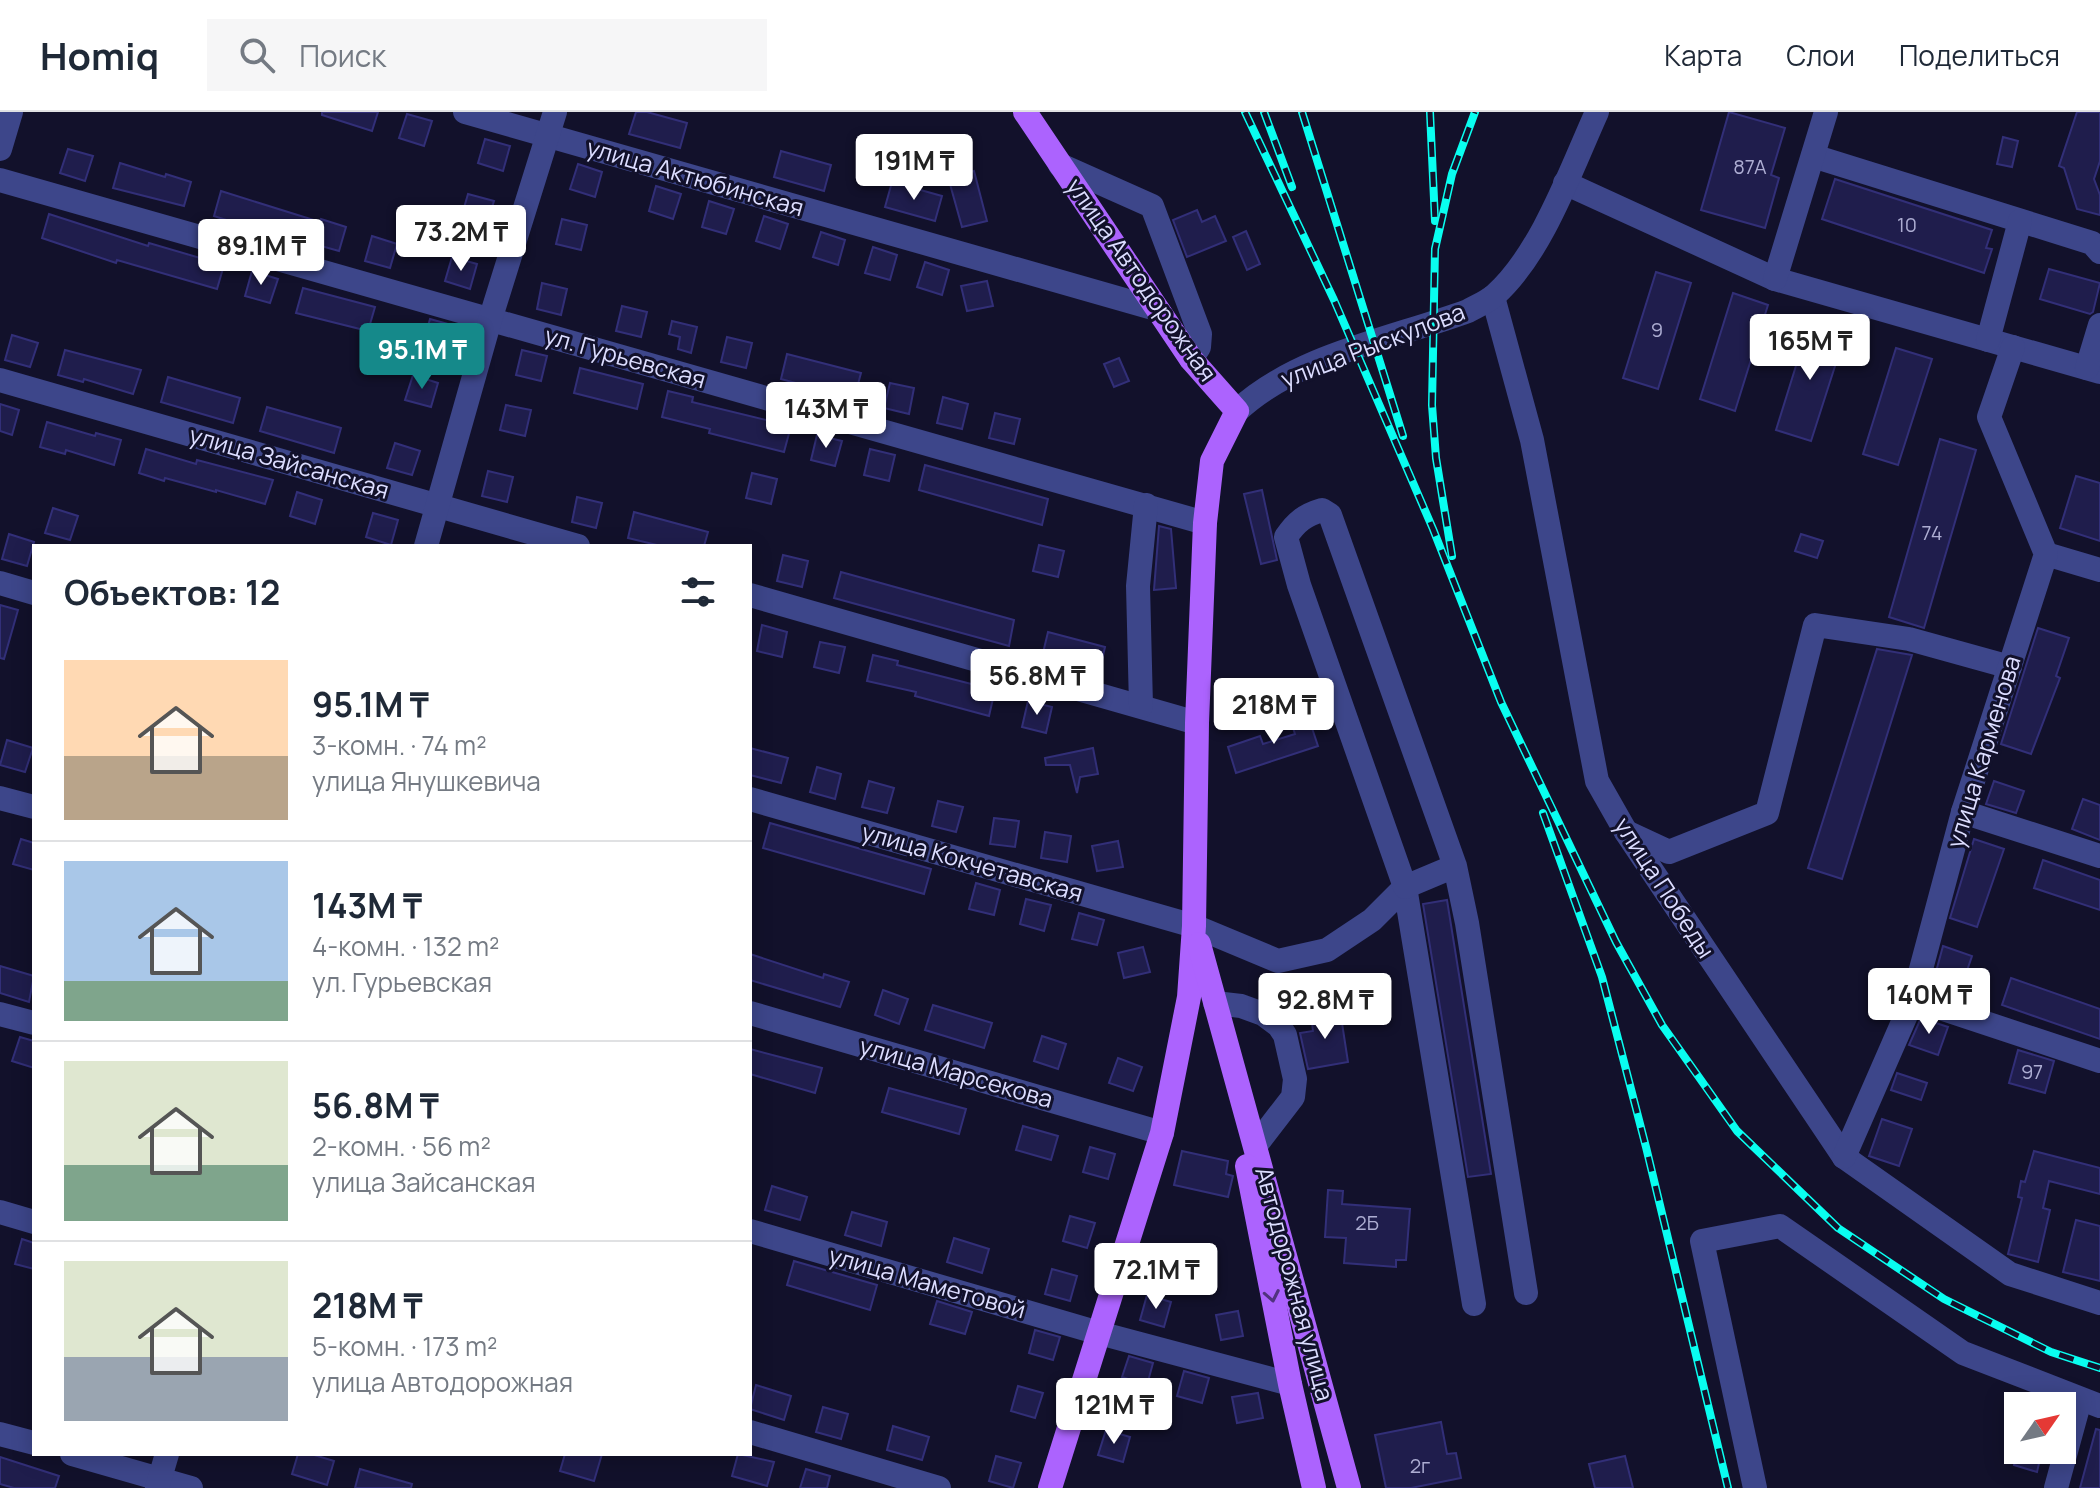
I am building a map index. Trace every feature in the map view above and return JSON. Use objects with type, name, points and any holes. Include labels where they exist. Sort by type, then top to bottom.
[{"type":"main road","name":"улица Автодорожная","points":[[1025,112],[1191,359],[1237,411]]},
{"type":"main road","points":[[1050,1488],[1162,1133],[1189,997],[1194,926],[1197,723],[1205,523],[1212,461],[1237,411]]},
{"type":"main road","name":"Автодорожная улица","points":[[1194,926],[1349,1488]]},
{"type":"main road","name":"Автодорожная улица","points":[[1236,1081],[1237,1115],[1290,1384],[1314,1488]]},
{"type":"street","points":[[0,149],[11,112]]},
{"type":"street","name":"улица Актюбинская","points":[[465,112],[1156,309]]},
{"type":"street","points":[[427,544],[490,320],[555,112]]},
{"type":"street","name":"улица Рыскулова","points":[[1237,411],[1257,393],[1294,373],[1468,311],[1493,297],[1523,262],[1565,183],[1597,112]]},
{"type":"street","points":[[1775,279],[1826,112]]},
{"type":"street","points":[[1813,156],[2092,243],[2100,252]]},
{"type":"street","points":[[1060,165],[1152,206],[1200,334],[1199,347],[1191,359]]},
{"type":"street","name":"ул. Гурьевская","points":[[0,180],[1205,523]]},
{"type":"street","points":[[1565,183],[1775,279],[2094,370],[2100,325]]},
{"type":"street","points":[[1988,340],[2020,221]]},
{"type":"street","name":"улица Победы","points":[[1493,297],[1532,440],[1597,781],[1626,832],[1844,1157],[2010,1274],[2100,1303]]},
{"type":"street","points":[[2013,347],[1989,417],[2046,554],[2100,570]]},
{"type":"street","name":"улица Зайсанская","points":[[0,380],[571,544]]},
{"type":"street","points":[[1141,706],[1138,586],[1146,505]]},
{"type":"street","points":[[1474,1304],[1405,887],[1299,585],[1286,537],[1294,525],[1322,510],[1330,515],[1455,866],[1470,939],[1526,1293]]},
{"type":"street","name":"улица Карменова","points":[[1844,1157],[1913,999],[1963,812],[2046,554]]},
{"type":"street","points":[[0,583],[32,592]]},
{"type":"street","points":[[752,596],[1197,723]]},
{"type":"street","points":[[1626,832],[1669,852],[1767,813],[1815,625],[1909,639],[2010,667]]},
{"type":"street","points":[[0,798],[32,806]]},
{"type":"street","name":"улица Кокчетавская","points":[[752,800],[1194,926],[1278,961],[1327,950],[1372,920],[1405,887]]},
{"type":"street","points":[[1963,812],[2100,856]]},
{"type":"street","points":[[1405,887],[1455,866]]},
{"type":"street","points":[[1913,999],[2100,1061]]},
{"type":"street","points":[[1215,1003],[1241,1006],[1263,1014],[1285,1035],[1295,1079],[1293,1097],[1256,1145]]},
{"type":"street","points":[[0,1014],[32,1022]]},
{"type":"street","name":"улица Марсекова","points":[[752,1014],[1162,1133]]},
{"type":"street","points":[[0,1212],[32,1221]]},
{"type":"street","points":[[1755,1488],[1702,1241],[1780,1226],[1963,1353],[2090,1403],[2056,1488]]},
{"type":"street","name":"улица Маметовой","points":[[752,1232],[1099,1333],[1290,1384]]},
{"type":"street","points":[[752,1433],[939,1488]]},
{"type":"street","points":[[0,1434],[32,1442]]},
{"type":"street","points":[[78,1456],[159,1484],[191,1488]]},
{"type":"street","points":[[159,1484],[166,1456]]},
{"type":"building","points":[[322,112],[378,112],[372,131],[322,115]]},
{"type":"building","points":[[636,112],[687,123],[680,148],[629,134]]},
{"type":"building","points":[[1729,112],[1785,128],[1771,175],[1779,178],[1765,228],[1701,210]]},
{"type":"building","points":[[2077,112],[2100,112],[2100,161],[2094,179],[2100,195],[2100,215],[2077,209],[2064,168],[2059,166]]},
{"type":"building","points":[[407,114],[432,121],[424,146],[399,138]]},
{"type":"building","points":[[2003,137],[2018,141],[2012,167],[1997,164]]},
{"type":"building","points":[[485,139],[510,146],[503,171],[478,163]]},
{"type":"building","points":[[68,149],[93,156],[85,181],[60,173]]},
{"type":"building","points":[[781,151],[831,165],[824,191],[774,177]]},
{"type":"building","points":[[120,163],[191,182],[184,206],[113,188]]},
{"type":"building","points":[[578,164],[602,172],[595,197],[570,189]]},
{"type":"building","points":[[974,171],[987,221],[962,227],[948,177]]},
{"type":"building","points":[[1835,179],[1992,230],[1986,248],[1992,249],[1984,273],[1822,219]]},
{"type":"building","points":[[892,182],[942,196],[935,221],[885,207]]},
{"type":"building","points":[[656,186],[681,194],[673,219],[649,211]]},
{"type":"building","points":[[221,191],[346,227],[339,251],[289,237],[288,240],[214,216]]},
{"type":"building","points":[[468,194],[494,201],[486,226],[461,218]]},
{"type":"building","points":[[709,201],[734,209],[726,234],[702,227]]},
{"type":"building","points":[[1197,210],[1202,222],[1215,216],[1226,241],[1187,257],[1173,220]]},
{"type":"building","points":[[49,214],[148,246],[149,243],[224,265],[217,289],[117,260],[116,263],[42,238]]},
{"type":"building","points":[[764,216],[788,224],[780,249],[756,241]]},
{"type":"building","points":[[562,219],[587,225],[581,250],[556,244]]},
{"type":"building","points":[[1246,231],[1260,264],[1247,270],[1233,237]]},
{"type":"building","points":[[821,232],[845,240],[838,265],[813,257]]},
{"type":"building","points":[[372,236],[397,244],[390,268],[365,261]]},
{"type":"building","points":[[873,247],[897,255],[890,280],[865,273]]},
{"type":"building","points":[[452,257],[477,264],[470,289],[445,281]]},
{"type":"building","points":[[925,262],[949,270],[942,295],[917,287]]},
{"type":"building","points":[[2049,269],[2100,283],[2093,312],[2090,314],[2040,299]]},
{"type":"building","points":[[252,271],[278,279],[270,303],[245,296]]},
{"type":"building","points":[[1656,272],[1691,283],[1658,389],[1623,378]]},
{"type":"building","points":[[987,281],[993,306],[967,311],[961,286]]},
{"type":"building","points":[[542,283],[567,289],[561,315],[537,309]]},
{"type":"building","points":[[303,288],[375,307],[368,331],[296,313]]},
{"type":"building","points":[[1733,293],[1768,305],[1735,411],[1700,399]]},
{"type":"building","points":[[622,306],[647,312],[641,337],[616,331]]},
{"type":"building","points":[[430,319],[455,326],[448,351],[423,343]]},
{"type":"building","points":[[672,321],[697,327],[691,353],[678,349],[680,337],[669,334]]},
{"type":"building","points":[[1809,324],[1845,335],[1811,441],[1776,430]]},
{"type":"building","points":[[12,335],[38,343],[30,367],[5,360]]},
{"type":"building","points":[[727,337],[752,343],[746,368],[721,362]]},
{"type":"building","points":[[1896,348],[1932,359],[1898,465],[1863,454]]},
{"type":"building","points":[[65,350],[141,370],[133,394],[84,379],[83,382],[58,375]]},
{"type":"building","points":[[522,350],[547,356],[541,381],[516,375]]},
{"type":"building","points":[[787,354],[861,373],[854,399],[781,379]]},
{"type":"building","points":[[1119,358],[1129,381],[1114,387],[1104,364]]},
{"type":"building","points":[[580,368],[643,384],[637,409],[574,393]]},
{"type":"building","points":[[413,375],[438,383],[431,407],[405,400]]},
{"type":"building","points":[[168,377],[240,398],[233,423],[161,402]]},
{"type":"building","points":[[890,383],[914,388],[909,414],[884,408]]},
{"type":"building","points":[[668,391],[693,397],[692,402],[791,426],[784,452],[709,433],[710,429],[662,417]]},
{"type":"building","points":[[943,397],[968,404],[962,429],[937,423]]},
{"type":"building","points":[[0,404],[19,410],[12,435],[0,431]]},
{"type":"building","points":[[506,405],[531,410],[525,436],[500,430]]},
{"type":"building","points":[[267,407],[341,428],[334,453],[260,431]]},
{"type":"building","points":[[995,413],[1020,419],[1014,444],[989,438]]},
{"type":"building","points":[[47,422],[121,440],[114,465],[66,450],[65,454],[40,447]]},
{"type":"building","points":[[817,435],[842,441],[835,466],[811,460]]},
{"type":"building","points":[[1940,439],[1976,450],[1924,628],[1889,617]]},
{"type":"building","points":[[395,443],[420,451],[412,475],[387,468]]},
{"type":"building","points":[[146,449],[196,464],[197,460],[273,480],[265,504],[139,473]]},
{"type":"building","points":[[870,449],[895,455],[889,481],[864,475]]},
{"type":"building","points":[[925,465],[1048,499],[1042,525],[919,490]]},
{"type":"building","points":[[488,471],[513,477],[507,502],[482,496]]},
{"type":"building","points":[[752,473],[777,479],[771,504],[746,498]]},
{"type":"building","points":[[2076,476],[2100,483],[2100,541],[2060,528]]},
{"type":"building","points":[[1262,490],[1277,560],[1261,564],[1244,494]]},
{"type":"building","points":[[297,492],[322,500],[315,524],[290,516]]},
{"type":"building","points":[[577,497],[602,503],[596,528],[572,522]]},
{"type":"building","points":[[53,508],[78,516],[70,540],[45,533]]},
{"type":"building","points":[[634,512],[708,532],[705,544],[653,544],[628,538]]},
{"type":"building","points":[[373,513],[398,520],[391,544],[366,537]]},
{"type":"building","points":[[1159,526],[1171,529],[1176,588],[1154,590]]},
{"type":"building","points":[[9,534],[34,542],[27,566],[2,559]]},
{"type":"building","points":[[1801,534],[1823,541],[1817,558],[1795,551]]},
{"type":"building","points":[[1039,545],[1064,551],[1058,577],[1033,571]]},
{"type":"building","points":[[783,555],[808,561],[802,587],[777,581]]},
{"type":"building","points":[[841,572],[1014,620],[1009,646],[834,598]]},
{"type":"building","points":[[0,605],[18,610],[4,659],[0,658]]},
{"type":"building","points":[[762,625],[787,632],[782,657],[757,651]]},
{"type":"building","points":[[2038,628],[2069,638],[2056,676],[2060,678],[2031,754],[2001,744]]},
{"type":"building","points":[[1048,632],[1105,647],[1099,673],[1042,657]]},
{"type":"building","points":[[820,642],[845,647],[839,673],[814,667]]},
{"type":"building","points":[[1877,649],[1912,655],[1842,879],[1808,868]]},
{"type":"building","points":[[873,655],[898,661],[897,665],[995,690],[989,716],[915,696],[916,692],[867,681]]},
{"type":"building","points":[[1028,701],[1052,707],[1046,733],[1022,727]]},
{"type":"building","points":[[1307,713],[1318,746],[1236,773],[1228,747],[1260,736],[1263,744],[1295,734],[1290,718]]},
{"type":"building","points":[[7,740],[32,748],[25,772],[0,765]]},
{"type":"building","points":[[1093,748],[1098,774],[1080,777],[1077,793],[1070,765],[1046,765],[1045,758]]},
{"type":"building","points":[[752,749],[788,758],[781,783],[752,776]]},
{"type":"building","points":[[817,767],[841,774],[835,799],[810,792]]},
{"type":"building","points":[[869,781],[894,788],[887,813],[862,807]]},
{"type":"building","points":[[1994,781],[2024,791],[2016,813],[1986,804]]},
{"type":"building","points":[[2083,799],[2100,805],[2100,840],[2072,829]]},
{"type":"building","points":[[938,801],[963,807],[956,832],[932,826]]},
{"type":"building","points":[[994,818],[1019,821],[1015,847],[990,844]]},
{"type":"building","points":[[770,823],[931,869],[924,894],[763,848]]},
{"type":"building","points":[[1045,832],[1071,836],[1067,862],[1041,858]]},
{"type":"building","points":[[21,839],[32,842],[32,869],[13,864]]},
{"type":"building","points":[[1974,839],[2004,849],[1977,927],[1950,918]]},
{"type":"building","points":[[1118,841],[1123,867],[1097,871],[1092,846]]},
{"type":"building","points":[[2043,860],[2100,880],[2100,910],[2034,888]]},
{"type":"building","points":[[976,883],[1000,890],[994,915],[969,909]]},
{"type":"building","points":[[1026,899],[1051,905],[1044,931],[1020,924]]},
{"type":"building","points":[[1447,900],[1491,1174],[1468,1177],[1423,904]]},
{"type":"building","points":[[1079,913],[1104,920],[1097,945],[1072,939]]},
{"type":"building","points":[[1943,946],[1972,956],[1961,988],[1934,979]]},
{"type":"building","points":[[1143,947],[1150,972],[1124,978],[1118,953]]},
{"type":"building","points":[[752,955],[823,978],[824,974],[849,982],[840,1007],[752,981]]},
{"type":"building","points":[[0,966],[32,975],[29,1002],[0,993]]},
{"type":"building","points":[[2011,978],[2100,1009],[2100,1039],[2002,1005]]},
{"type":"building","points":[[883,990],[908,999],[899,1024],[875,1015]]},
{"type":"building","points":[[933,1005],[992,1023],[984,1048],[925,1030]]},
{"type":"building","points":[[1340,1010],[1348,1062],[1308,1069],[1300,1033],[1313,1031],[1311,1015]]},
{"type":"building","points":[[1921,1018],[1948,1027],[1938,1055],[1909,1045]]},
{"type":"building","points":[[1042,1036],[1066,1044],[1058,1069],[1034,1061]]},
{"type":"building","points":[[20,1037],[32,1040],[32,1067],[12,1061]]},
{"type":"building","points":[[752,1050],[822,1068],[815,1093],[752,1075]]},
{"type":"building","points":[[2018,1050],[2054,1061],[2045,1093],[2009,1083]]},
{"type":"building","points":[[1118,1058],[1142,1067],[1133,1091],[1109,1083]]},
{"type":"building","points":[[1897,1073],[1927,1083],[1921,1100],[1891,1090]]},
{"type":"building","points":[[889,1088],[966,1109],[959,1134],[882,1112]]},
{"type":"building","points":[[1882,1119],[1912,1129],[1899,1166],[1869,1156]]},
{"type":"building","points":[[1023,1126],[1058,1136],[1051,1160],[1016,1150]]},
{"type":"building","points":[[1090,1147],[1115,1154],[1108,1179],[1083,1172]]},
{"type":"building","points":[[1182,1151],[1228,1161],[1226,1174],[1233,1176],[1228,1197],[1174,1185]]},
{"type":"building","points":[[2034,1151],[2100,1168],[2100,1194],[2049,1181],[2043,1208],[2050,1210],[2038,1262],[2008,1254],[2022,1198],[2018,1197],[2021,1181],[2025,1182]]},
{"type":"building","points":[[772,1186],[807,1197],[800,1220],[765,1210]]},
{"type":"building","points":[[1328,1190],[1343,1191],[1342,1204],[1410,1209],[1406,1260],[1396,1260],[1396,1267],[1344,1263],[1346,1238],[1325,1237]]},
{"type":"building","points":[[852,1212],[887,1222],[881,1246],[845,1235]]},
{"type":"building","points":[[1070,1216],[1095,1223],[1087,1248],[1063,1241]]},
{"type":"building","points":[[2076,1220],[2100,1226],[2100,1281],[2063,1272]]},
{"type":"building","points":[[954,1238],[989,1249],[982,1273],[947,1262]]},
{"type":"building","points":[[22,1239],[32,1242],[32,1268],[15,1264]]},
{"type":"building","points":[[794,1261],[877,1285],[870,1310],[787,1285]]},
{"type":"building","points":[[1052,1269],[1077,1276],[1070,1301],[1045,1294]]},
{"type":"building","points":[[1147,1295],[1171,1302],[1164,1327],[1140,1320]]},
{"type":"building","points":[[937,1301],[972,1312],[965,1334],[930,1324]]},
{"type":"building","points":[[1238,1311],[1243,1336],[1221,1340],[1216,1315]]},
{"type":"building","points":[[1035,1330],[1060,1337],[1053,1360],[1029,1353]]},
{"type":"building","points":[[1129,1356],[1153,1363],[1147,1385],[1122,1377]]},
{"type":"building","points":[[1184,1371],[1209,1378],[1202,1403],[1177,1396]]},
{"type":"building","points":[[756,1385],[791,1396],[784,1420],[752,1410]]},
{"type":"building","points":[[1018,1386],[1043,1393],[1035,1418],[1011,1411]]},
{"type":"building","points":[[1258,1393],[1263,1418],[1237,1423],[1232,1397]]},
{"type":"building","points":[[823,1407],[848,1414],[841,1439],[816,1432]]},
{"type":"building","points":[[1441,1422],[1447,1454],[1456,1453],[1461,1478],[1411,1488],[1386,1488],[1375,1435]]},
{"type":"building","points":[[893,1426],[929,1437],[922,1460],[887,1450]]},
{"type":"building","points":[[2096,1429],[2100,1430],[2100,1488],[2080,1488]]},
{"type":"building","points":[[1106,1430],[1130,1437],[1123,1462],[1098,1455]]},
{"type":"building","points":[[297,1456],[318,1456],[334,1461],[327,1485],[292,1474]]},
{"type":"building","points":[[564,1456],[601,1456],[594,1481],[560,1471]]},
{"type":"building","points":[[737,1456],[774,1462],[767,1486],[732,1476]]},
{"type":"building","points":[[996,1456],[1021,1463],[1013,1488],[989,1481]]},
{"type":"building","points":[[1625,1456],[1633,1488],[1595,1488],[1589,1464]]},
{"type":"building","points":[[0,1457],[59,1476],[55,1488],[14,1488],[0,1484]]},
{"type":"building","points":[[2014,1464],[2039,1464],[2037,1472]]},
{"type":"building","points":[[360,1469],[412,1484],[411,1488],[355,1488]]},
{"type":"building","points":[[806,1469],[830,1476],[827,1488],[800,1488]]},
{"type":"railway","points":[[1245,112],[1334,300],[1433,529],[1501,702],[1616,942],[1662,1025],[1737,1131],[1838,1228],[1944,1299],[2051,1352],[2100,1368]]},
{"type":"railway","points":[[1264,112],[1292,187]]},
{"type":"railway","points":[[1302,112],[1403,436]]},
{"type":"railway","points":[[1430,112],[1435,221]]},
{"type":"railway","points":[[1452,556],[1436,458],[1432,405],[1435,249],[1452,174],[1475,112]]},
{"type":"railway","points":[[1543,813],[1602,977],[1728,1488]]}]
